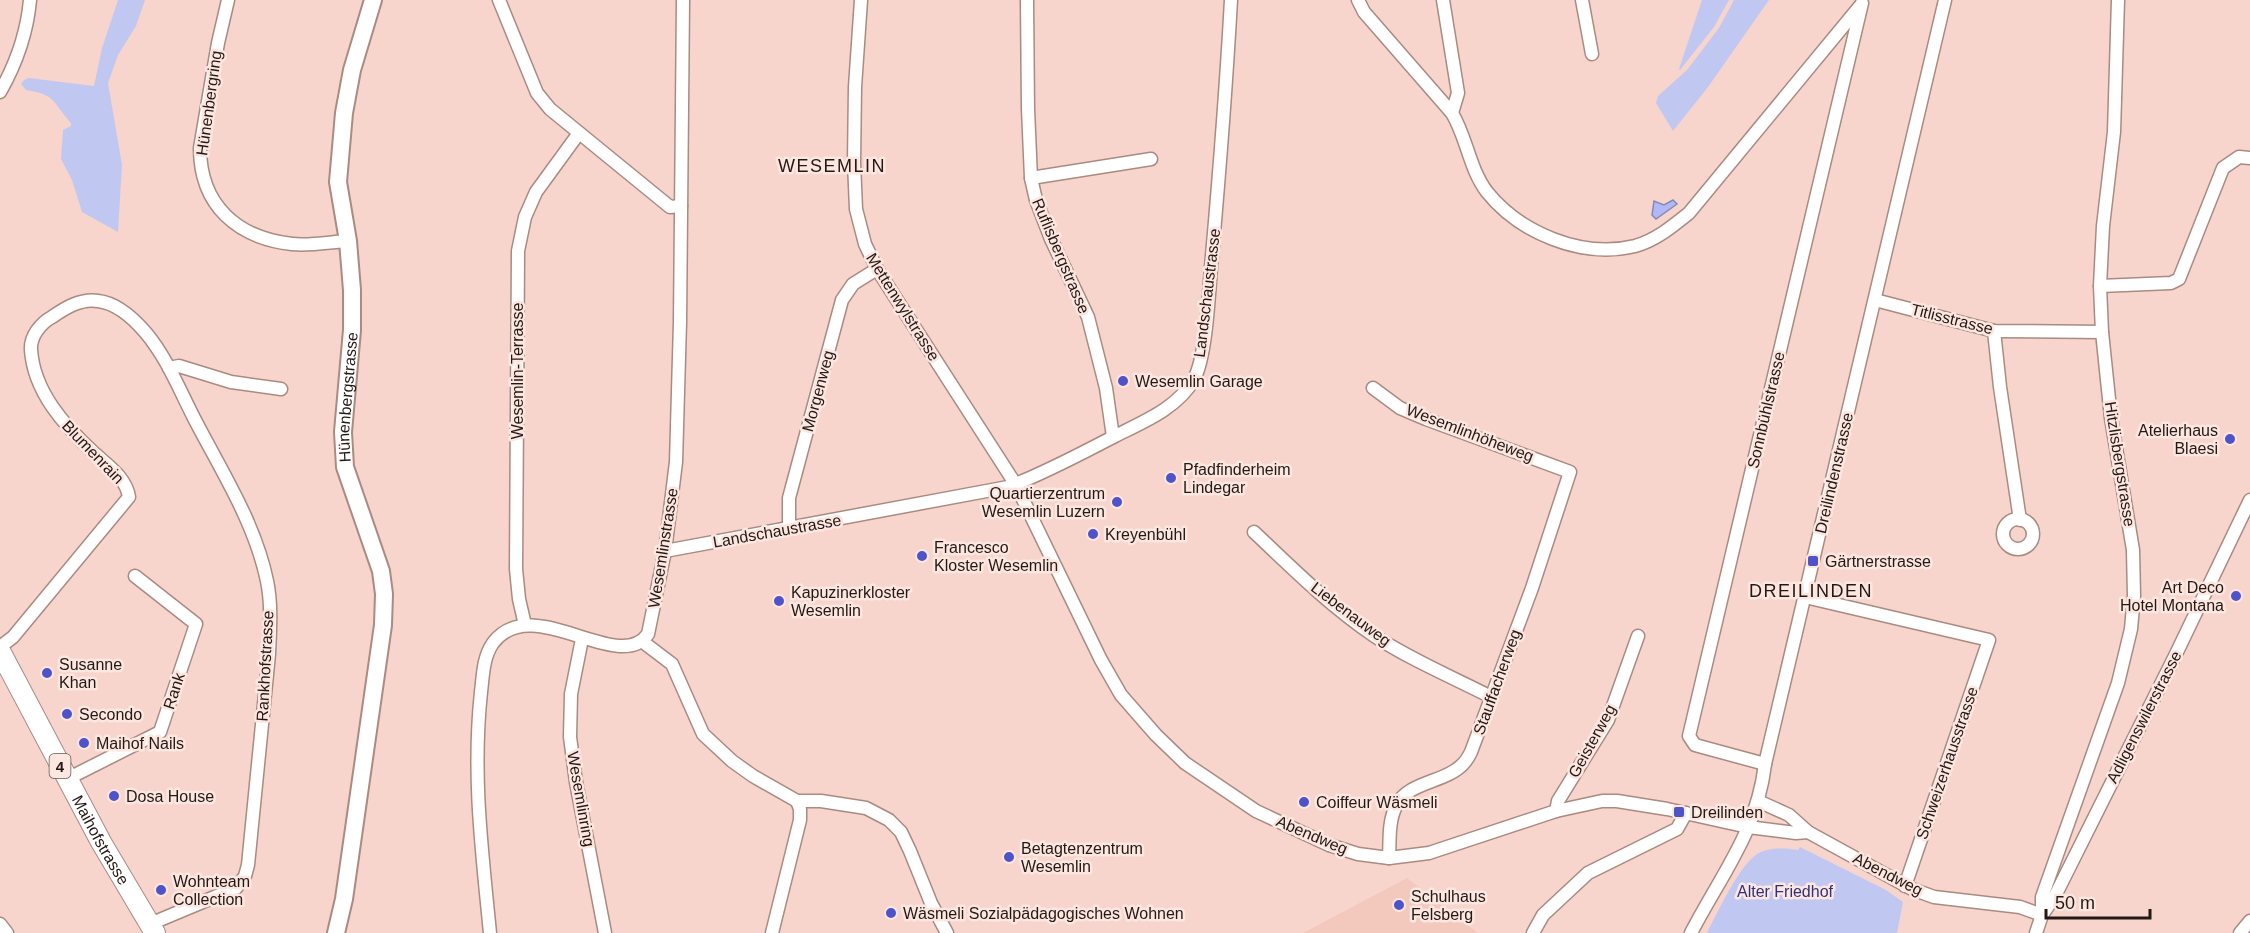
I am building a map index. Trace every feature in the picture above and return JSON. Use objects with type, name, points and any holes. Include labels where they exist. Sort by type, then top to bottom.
[{"type":"main road","name":"Maihofstrasse","points":[[0,651],[101,842],[152,929]]},
{"type":"street","points":[[0,92],[9,77],[21,45],[30,0]]},
{"type":"street","name":"Hünenbergring","points":[[228,0],[218,43],[200,148],[200,162],[208,190],[220,210],[239,228],[263,239],[294,245],[348,241]]},
{"type":"street","name":"Hünenbergstrasse","points":[[336,933],[344,899],[383,625],[384,594],[381,571],[345,467],[343,432],[352,320],[352,290],[348,241],[338,182],[340,145],[352,70],[373,0]]},
{"type":"street","points":[[499,0],[537,93],[550,109],[670,207],[681,206]]},
{"type":"street","name":"Wesemlinstrasse","points":[[643,642],[648,634],[665,551],[676,462],[683,0]]},
{"type":"street","name":"Mettenwylstrasse","points":[[861,0],[855,87],[854,163],[856,208],[865,244],[877,269],[1016,485]]},
{"type":"street","name":"Ruflisbergstrasse","points":[[1027,0],[1027,86],[1031,178],[1036,200],[1051,239],[1088,317],[1106,388],[1113,437]]},
{"type":"street","name":"Landschaustrasse","points":[[665,551],[984,493],[1016,485],[1150,420],[1182,394],[1195,378],[1201,357],[1209,296],[1224,119],[1231,0]]},
{"type":"street","points":[[1358,0],[1364,12],[1452,113],[1461,128],[1474,170],[1487,191],[1510,216],[1530,230],[1565,243],[1601,248],[1635,246],[1666,232],[1689,213],[1863,2]]},
{"type":"street","points":[[1443,0],[1458,93],[1452,113]]},
{"type":"street","points":[[1582,0],[1592,54]]},
{"type":"street","name":"Dreilindenstrasse","points":[[1691,933],[1707,902],[1737,855],[1758,801],[1945,0]]},
{"type":"street","name":"Hitzlisbergstrasse","points":[[2042,915],[2042,897],[2118,683],[2131,629],[2134,596],[2133,550],[2111,418],[2102,332],[2100,286],[2103,226],[2114,124],[2118,0]]},
{"type":"street","name":"Sonnbühlstrasse","points":[[1765,764],[1695,745],[1689,736],[1863,2]]},
{"type":"street","name":"Wesemlin-Terrasse","points":[[525,625],[516,569],[518,251],[525,217],[536,192],[579,133]]},
{"type":"street","points":[[2100,286],[2171,283],[2179,279],[2223,168],[2239,157],[2250,158]]},
{"type":"street","points":[[1031,178],[1151,159]]},
{"type":"street","name":"Morgenweg","points":[[789,529],[789,498],[842,300],[854,284],[877,269]]},
{"type":"street","name":"Titlisstrasse","points":[[1875,300],[1994,331],[2102,332]]},
{"type":"street","name":"Rankhofstrasse","points":[[70,306],[81,302],[98,301],[114,306],[130,316],[147,334],[169,368],[238,502],[256,541],[267,582],[270,642],[248,865],[245,876],[236,888],[152,929]]},
{"type":"street","name":"Blumenrain","points":[[0,647],[13,637],[129,497],[124,482],[60,418],[37,376],[30,346],[33,337],[45,321],[70,306]]},
{"type":"street","points":[[1994,331],[2020,519]]},
{"type":"street","points":[[169,368],[179,366],[231,382],[280,389]]},
{"type":"street","name":"Wesemlinhöheweg","points":[[1373,388],[1400,408],[1570,472]]},
{"type":"street","name":"Stauffacherweg","points":[[1389,858],[1391,822],[1403,796],[1463,764],[1471,752],[1532,588],[1570,472]]},
{"type":"street","name":"Abendweg","points":[[1016,485],[1101,660],[1121,695],[1156,735],[1185,763],[1256,811],[1329,846],[1358,854],[1389,858],[1429,853],[1556,811],[1587,803],[1610,801],[1686,813],[1748,827],[1796,833],[1808,832]]},
{"type":"street","name":"Adligenswilerstrasse","points":[[2036,933],[2042,915],[2055,896],[2250,500]]},
{"type":"street","name":"Liebenauweg","points":[[1254,532],[1329,602],[1373,635],[1411,657],[1491,697]]},
{"type":"street","name":"Rank","points":[[67,779],[160,732],[196,624],[135,576]]},
{"type":"street","name":"Schweizerhausstrasse","points":[[1805,597],[1989,640],[1905,886]]},
{"type":"street","points":[[490,933],[476,787],[477,728],[487,655],[492,644],[506,632],[525,625],[542,626],[582,639],[622,645],[643,642],[672,664],[703,734],[714,746],[753,776],[797,801],[821,801],[866,808],[889,820],[901,832],[931,903],[947,933]]},
{"type":"street","name":"Geisterweg","points":[[1556,811],[1558,801],[1608,720],[1638,636]]},
{"type":"street","name":"Wesemlinring","points":[[582,639],[571,694],[570,737],[576,782],[605,933]]},
{"type":"street","points":[[772,933],[800,820],[797,801]]},
{"type":"street","name":"Abendweg","points":[[1758,801],[1789,815],[1808,832],[1905,886],[1934,897],[2020,907],[2042,915]]},
{"type":"street","points":[[1533,933],[1543,915],[1588,873],[1677,829],[1686,813]]},
{"type":"street","points":[[2240,933],[2250,921]]},
{"type":"street","points":[[0,924],[7,933]]},
{"type":"shaded area","points":[[1673,200],[1677,204],[1656,219],[1652,215],[1654,201],[1664,205]]},
{"type":"shaded area","name":"Schulhaus Felsberg","points":[[1407,878],[1478,933],[1303,933]]},
{"type":"green space","points":[[118,0],[145,0],[136,26],[118,55],[108,83],[122,165],[118,232],[82,212],[72,180],[61,159],[63,130],[71,126],[71,123],[53,100],[43,94],[26,90],[21,84],[29,78],[94,86],[102,48]]},
{"type":"green space","points":[[1702,0],[1729,0],[1714,27],[1680,70],[1679,69]]},
{"type":"green space","points":[[1734,0],[1769,0],[1708,87],[1673,131],[1656,103],[1658,96],[1687,70],[1719,28]]},
{"type":"green space","name":"Alter Friedhof","points":[[1800,847],[1886,890],[1903,902],[1897,933],[1707,933],[1729,890],[1750,860],[1767,850],[1798,850]]},
{"type":"place","name":"Wesemlin Garage","points":[[1123,381]]},
{"type":"place","name":"Atelierhaus Blaesi","points":[[2230,439]]},
{"type":"place","name":"Pfadfinderheim Lindegar","points":[[1171,478]]},
{"type":"place","name":"Quartierzentrum Wesemlin Luzern","points":[[1117,502]]},
{"type":"place","name":"Kreyenbühl","points":[[1093,534]]},
{"type":"place","name":"Francesco Kloster Wesemlin","points":[[922,556]]},
{"type":"place","name":"Gärtnerstrasse","points":[[1813,561]]},
{"type":"place","name":"Art Deco Hotel Montana","points":[[2236,596]]},
{"type":"place","name":"Kapuzinerkloster Wesemlin","points":[[779,601]]},
{"type":"place","name":"Susanne Khan","points":[[47,673]]},
{"type":"place","name":"Secondo","points":[[67,714]]},
{"type":"place","name":"Maihof Nails","points":[[84,743]]},
{"type":"place","name":"Dosa House","points":[[114,796]]},
{"type":"place","name":"Coiffeur Wäsmeli","points":[[1304,802]]},
{"type":"place","name":"Dreilinden","points":[[1679,812]]},
{"type":"place","name":"Betagtenzentrum Wesemlin","points":[[1009,857]]},
{"type":"place","name":"Wohnteam Collection","points":[[161,890]]},
{"type":"place","name":"Schulhaus Felsberg","points":[[1399,905]]},
{"type":"place","name":"Wäsmeli Sozialpädagogisches Wohnen","points":[[891,913]]},
{"type":"district","name":"WESEMLIN","points":[[832,166]]},
{"type":"district","name":"DREILINDEN","points":[[1811,591]]}]
